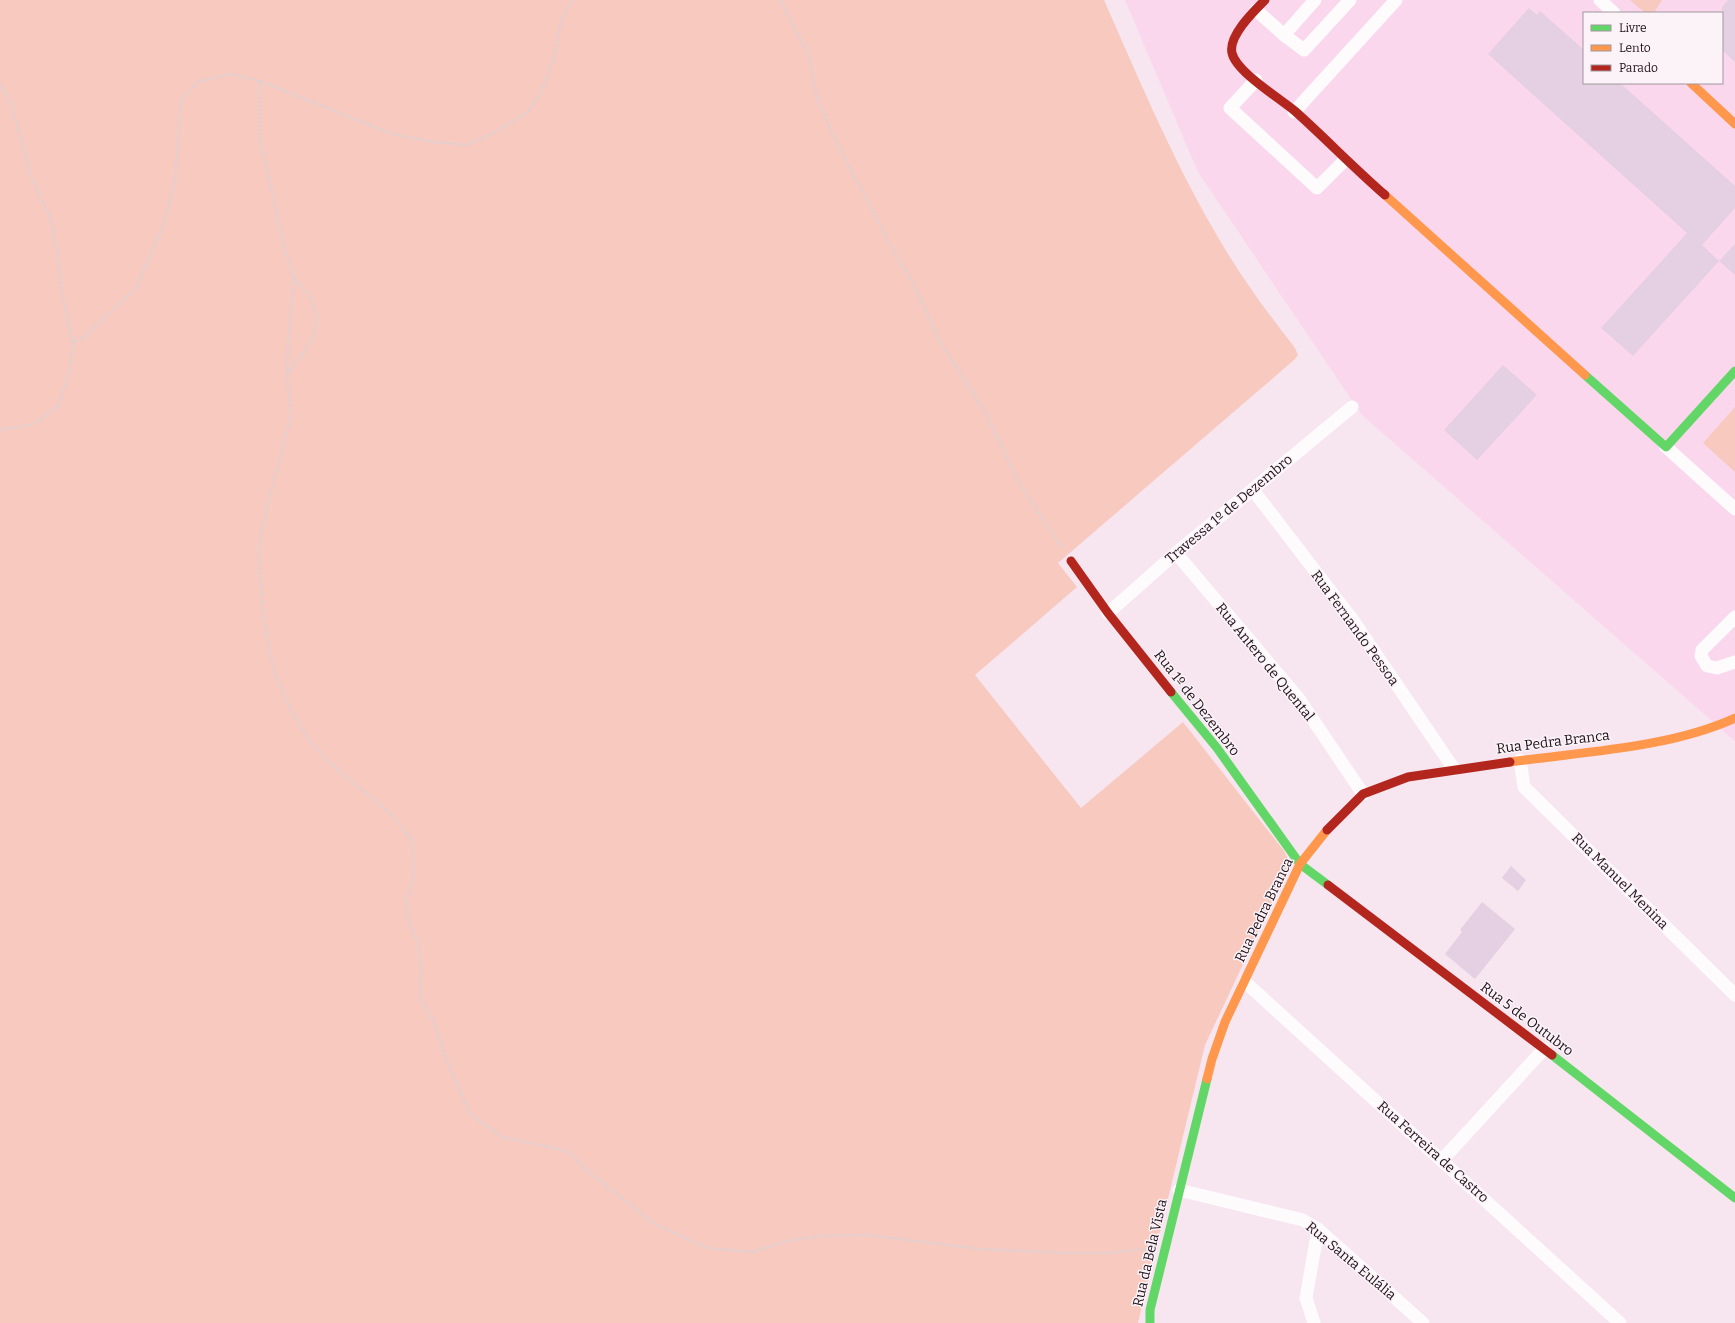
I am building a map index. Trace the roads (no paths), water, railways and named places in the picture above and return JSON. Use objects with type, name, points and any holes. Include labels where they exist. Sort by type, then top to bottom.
[{"type":"street","points":[[1265,0],[1244,23],[1233,42],[1232,53],[1239,65],[1294,112],[1735,509]]},
{"type":"street","points":[[1284,34],[1315,0]]},
{"type":"street","points":[[1256,10],[1304,50],[1350,0]]},
{"type":"street","points":[[1294,112],[1396,0]]},
{"type":"street","points":[[1600,0],[1613,12]]},
{"type":"street","points":[[1256,80],[1230,108],[1317,188],[1346,160]]},
{"type":"street","points":[[1692,84],[1735,124]]},
{"type":"street","points":[[1666,447],[1735,371]]},
{"type":"street","name":"Travessa 1º de Dezembro","points":[[1108,613],[1176,553],[1352,407]]},
{"type":"street","name":"Rua Fernando Pessoa","points":[[1253,490],[1352,619],[1454,769]]},
{"type":"street","name":"Rua Antero de Quental","points":[[1176,553],[1299,699],[1363,794]]},
{"type":"street","name":"Rua 1º de Dezembro","points":[[1071,561],[1108,613],[1217,748],[1300,864]]},
{"type":"street","points":[[1735,617],[1702,650],[1701,656],[1707,666],[1717,668],[1735,662]]},
{"type":"street","name":"Rua Pedra Branca","points":[[1180,1190],[1212,1059],[1225,1022],[1300,864],[1334,822],[1363,794],[1408,777],[1454,769],[1639,745],[1713,728],[1735,718]]},
{"type":"street","name":"Rua Manuel Menina","points":[[1520,760],[1524,787],[1735,994]]},
{"type":"street","name":"Rua 5 de Outubro","points":[[1300,864],[1544,1049],[1735,1198]]},
{"type":"street","name":"Rua Ferreira de Castro","points":[[1245,982],[1620,1323]]},
{"type":"street","points":[[1442,1160],[1544,1049]]},
{"type":"street","name":"Rua Santa Eulália","points":[[1180,1190],[1303,1220],[1318,1229],[1423,1323]]},
{"type":"street","name":"Rua da Bela Vista","points":[[1150,1323],[1150,1310],[1180,1190]]},
{"type":"street","points":[[1314,1323],[1306,1298],[1318,1229]]}]
